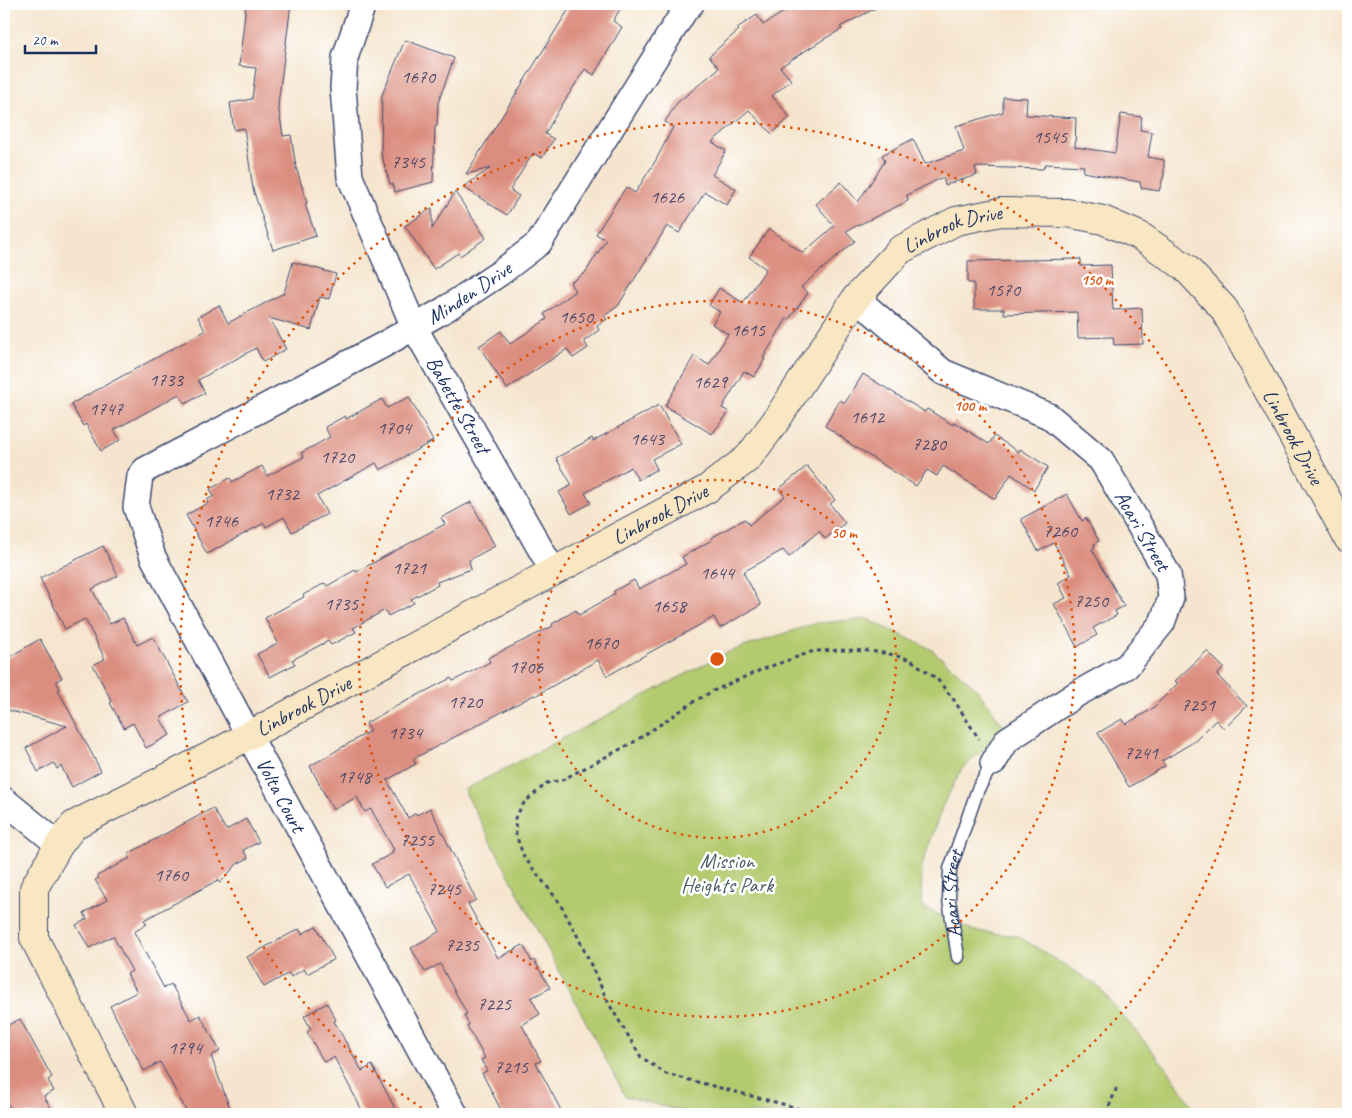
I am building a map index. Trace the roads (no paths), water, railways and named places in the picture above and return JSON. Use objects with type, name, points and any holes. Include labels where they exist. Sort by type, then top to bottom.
[{"type":"street","name":"Babette Street","points":[[362,4],[345,58],[343,88],[350,178],[414,327],[553,571]]},
{"type":"street","name":"Minden Drive","points":[[145,470],[383,345],[444,310],[500,273],[539,243],[680,18],[691,4]]},
{"type":"street","name":"Linbrook Drive","points":[[124,1114],[34,938],[34,888],[74,825],[249,735],[708,489],[748,458],[775,422],[856,298],[900,250],[956,221],[1001,212],[1068,213],[1103,220],[1140,236],[1186,268],[1224,309],[1348,538]]},
{"type":"street","name":"Acari Street","points":[[856,298],[943,372],[1049,416],[1101,460],[1168,574],[1171,598],[1162,623],[1127,666],[1075,695],[1007,740],[993,764]]},
{"type":"street","name":"Volta Court","points":[[145,470],[140,476],[136,507],[153,556],[455,1114]]},
{"type":"street","points":[[4,800],[59,846]]},
{"type":"lane","name":"Acari Street","points":[[958,957],[949,900],[950,869],[978,788],[993,764]]},
{"type":"park label","name":"Mission Heights Park","points":[[727,873]]}]
